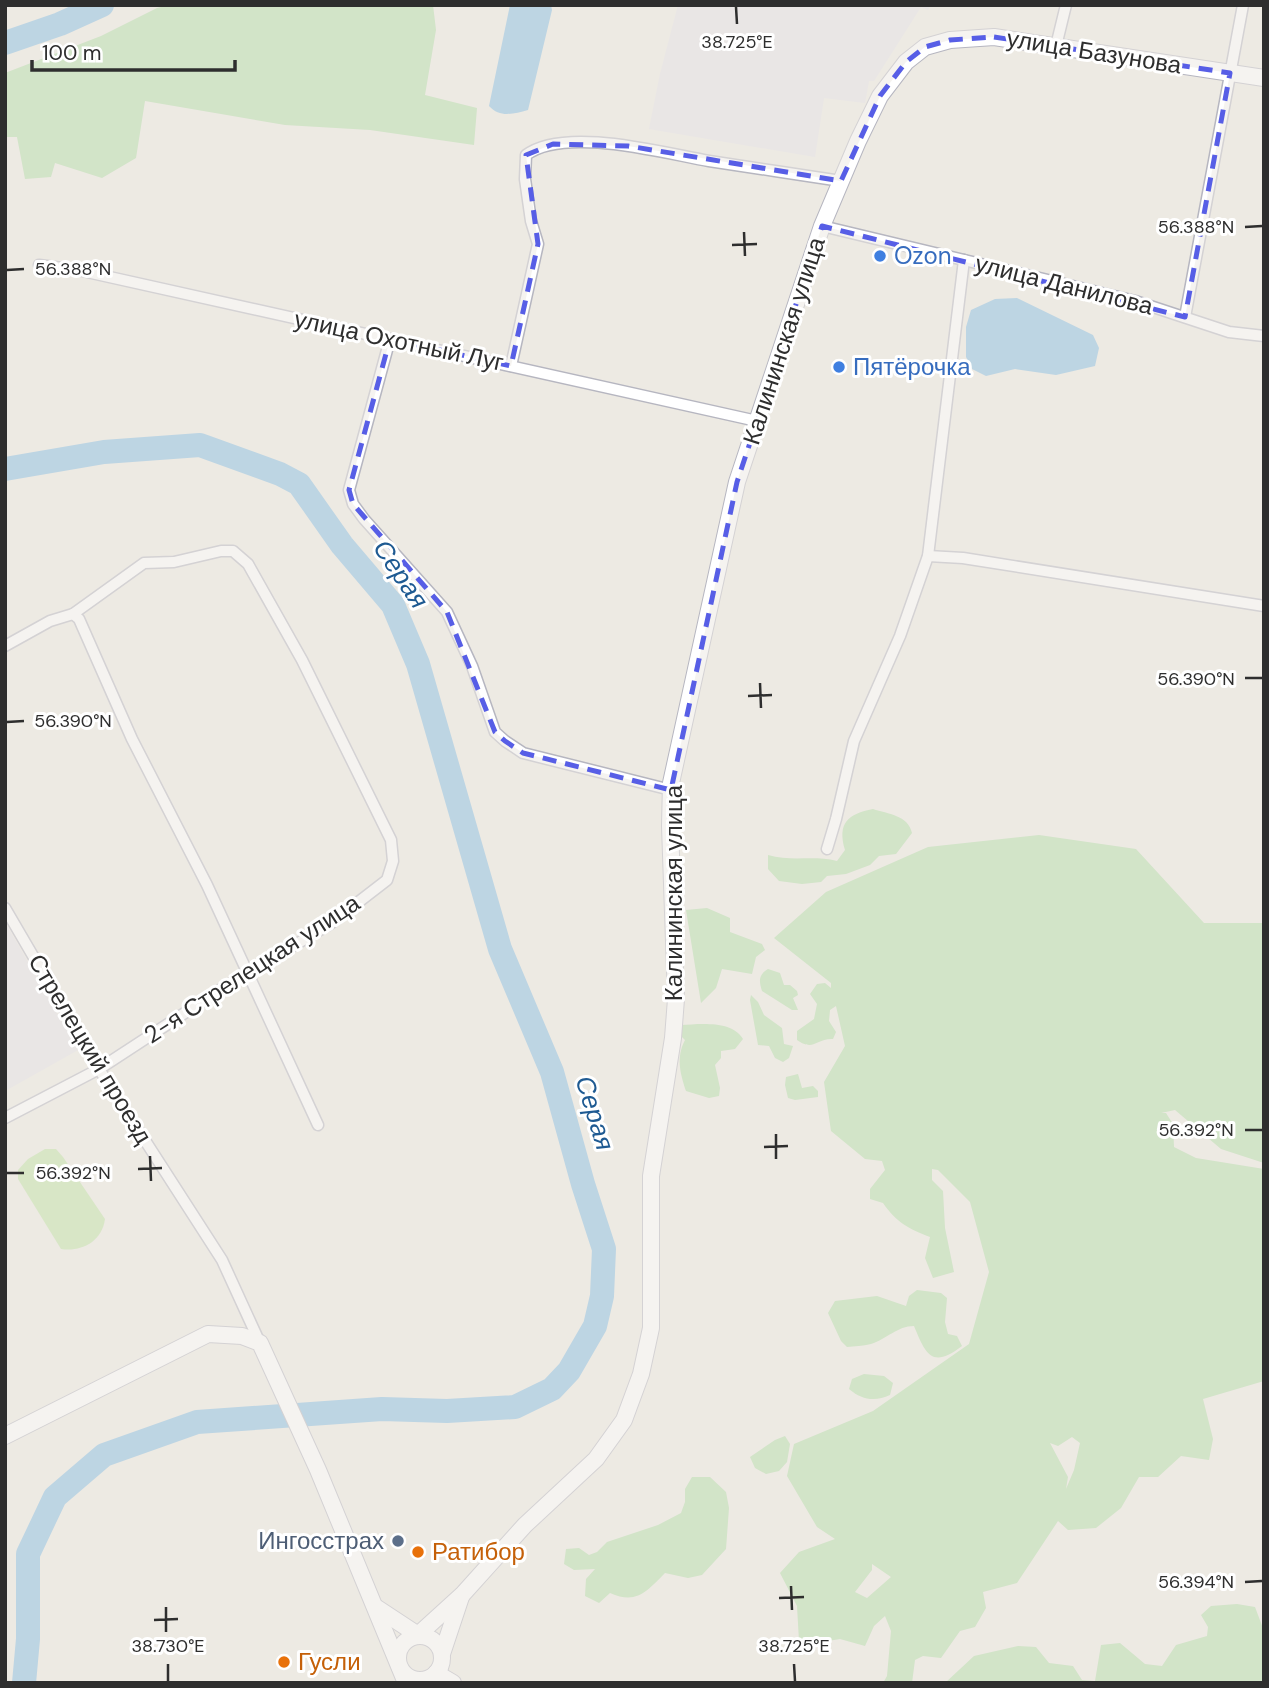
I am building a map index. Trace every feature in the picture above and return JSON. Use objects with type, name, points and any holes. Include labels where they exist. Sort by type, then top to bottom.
[{"type":"street","points":[[1056,46],[1066,5]]},
{"type":"street","points":[[1185,317],[1243,5]]},
{"type":"street","name":"улица Базунова","points":[[925,47],[950,40],[994,37],[1264,78]]},
{"type":"street","name":"Калининская улица","points":[[418,1635],[462,1595],[525,1525],[596,1459],[624,1420],[641,1374],[651,1328],[651,1176],[673,1038],[676,999],[671,790],[737,482],[822,226],[880,96],[906,62],[925,47]]},
{"type":"street","points":[[511,366],[538,244],[531,221],[525,178],[526,155],[535,149],[553,144],[628,146],[841,181]]},
{"type":"street","name":"улица Данилова","points":[[822,226],[1135,301],[1230,332],[1264,336]]},
{"type":"street","points":[[827,849],[854,741],[900,636],[928,556],[941,469],[964,260]]},
{"type":"street","name":"улица Охотный Луг","points":[[39,265],[78,270],[757,421]]},
{"type":"street","points":[[390,339],[349,490],[353,504],[363,519],[447,612],[472,666],[495,732],[523,753],[671,790]]},
{"type":"street","name":"2-я Стрелецкая улица","points":[[5,1118],[99,1069],[249,972],[330,925],[387,880],[393,861],[391,840],[302,660],[248,564],[233,551],[221,551],[174,562],[144,563],[73,614]]},
{"type":"street","points":[[928,556],[962,558],[1264,606]]},
{"type":"street","points":[[5,646],[50,621],[73,614],[79,619],[132,739],[249,972],[317,1125]]},
{"type":"street","name":"Стрелецкий проезд","points":[[5,908],[99,1069],[222,1260],[318,1470],[406,1683]]},
{"type":"street","points":[[5,1436],[208,1334],[242,1336],[260,1343]]},
{"type":"street","points":[[436,1678],[462,1595]]},
{"type":"street","points":[[377,1608],[418,1635],[434,1640],[442,1654]]},
{"type":"street","points":[[418,1635],[401,1645],[397,1658],[404,1674],[415,1679],[436,1678],[453,1683]]},
{"type":"highlighted area","points":[[994,37],[1230,73],[1185,317],[822,226],[737,482],[671,790],[523,753],[495,732],[447,612],[353,504],[349,490],[390,339],[511,366],[538,244],[526,155],[553,144],[628,146],[841,181],[880,96],[906,62],[925,47],[950,40]]},
{"type":"shaded area","points":[[678,5],[931,5],[928,10],[921,7],[874,81],[869,81],[865,103],[824,98],[815,157],[649,129]]},
{"type":"shaded area","points":[[5,922],[78,1050],[5,1091]]},
{"type":"green space","points":[[169,5],[433,5],[436,30],[425,95],[477,108],[474,145],[370,130],[285,125],[145,101],[136,158],[102,178],[55,163],[51,177],[25,179],[17,137],[5,137],[5,73],[101,36],[157,8]]},
{"type":"green space","points":[[873,809],[897,816],[910,827],[912,833],[896,854],[879,856],[870,865],[846,874],[827,876],[821,882],[802,884],[779,881],[768,869],[768,855],[837,861],[845,850],[842,833],[847,821],[857,814]]},
{"type":"green space","points":[[1039,835],[1136,849],[1204,923],[1264,923],[1264,1163],[1221,1149],[1175,1110],[1161,1113],[1166,1113],[1173,1124],[1174,1147],[1196,1158],[1264,1169],[1264,1381],[1203,1399],[1213,1439],[1209,1460],[1181,1456],[1158,1477],[1139,1477],[1121,1508],[1096,1528],[1068,1530],[1058,1521],[1017,1583],[983,1592],[986,1608],[975,1627],[960,1631],[941,1658],[923,1656],[915,1660],[912,1683],[883,1683],[887,1676],[891,1631],[885,1616],[874,1626],[865,1646],[840,1639],[816,1643],[799,1641],[797,1606],[780,1573],[799,1552],[835,1539],[817,1527],[787,1476],[794,1444],[873,1411],[969,1344],[989,1272],[970,1202],[938,1170],[932,1169],[932,1180],[943,1191],[945,1228],[954,1272],[933,1278],[925,1258],[930,1237],[904,1224],[883,1203],[870,1199],[870,1189],[885,1170],[882,1161],[865,1159],[831,1131],[824,1082],[845,1046],[836,1006],[830,1010],[829,1021],[836,1032],[833,1039],[811,1045],[797,1040],[797,1031],[814,1019],[817,1004],[810,994],[817,984],[825,983],[831,988],[831,983],[774,938],[826,892],[928,847]],"holes":[[[1072,1437],[1080,1443],[1074,1470],[1066,1489],[1068,1477],[1050,1443],[1058,1446]],[[872,1564],[891,1577],[867,1598],[855,1592],[872,1570]]]},
{"type":"green space","points":[[707,908],[730,918],[730,932],[762,944],[765,950],[756,957],[752,974],[722,969],[716,988],[701,1003],[686,910]]},
{"type":"green space","points":[[768,969],[780,973],[784,985],[790,985],[797,991],[798,995],[793,998],[798,1010],[792,1010],[762,991],[760,978]]},
{"type":"green space","points":[[751,995],[764,1015],[782,1028],[784,1044],[793,1046],[789,1058],[783,1062],[775,1058],[769,1046],[758,1045]]},
{"type":"green space","points":[[681,1025],[724,1026],[738,1033],[743,1039],[735,1049],[721,1051],[721,1058],[715,1065],[719,1096],[709,1098],[686,1091],[680,1065],[685,1040],[680,1035]]},
{"type":"green space","points":[[798,1074],[802,1088],[813,1086],[818,1091],[818,1097],[795,1100],[788,1098],[786,1077]]},
{"type":"green space","points":[[45,1149],[56,1149],[63,1157],[105,1219],[100,1234],[83,1247],[61,1249],[18,1179],[18,1170],[28,1159]]},
{"type":"green space","points":[[917,1290],[941,1293],[947,1298],[945,1322],[948,1334],[957,1336],[962,1346],[944,1357],[931,1356],[922,1345],[914,1326],[902,1328],[871,1344],[847,1347],[841,1341],[828,1313],[835,1301],[877,1296],[906,1306],[909,1296]]},
{"type":"green space","points":[[864,1374],[884,1376],[893,1383],[890,1395],[869,1399],[849,1389],[852,1379]]},
{"type":"green space","points":[[785,1436],[790,1444],[787,1462],[779,1471],[766,1474],[755,1468],[750,1457]]},
{"type":"green space","points":[[692,1477],[710,1477],[726,1492],[729,1508],[726,1549],[702,1575],[688,1578],[665,1573],[635,1597],[610,1593],[599,1603],[585,1596],[586,1579],[595,1569],[574,1570],[564,1564],[566,1549],[579,1548],[589,1555],[597,1552],[607,1542],[658,1525],[681,1513],[685,1502],[685,1489]]},
{"type":"green space","points":[[1237,1604],[1255,1607],[1264,1631],[1264,1683],[945,1683],[974,1656],[1018,1646],[1036,1647],[1049,1663],[1073,1666],[1082,1680],[1095,1681],[1101,1645],[1120,1643],[1145,1664],[1162,1666],[1176,1645],[1207,1636],[1208,1627],[1201,1615],[1211,1606]]},
{"type":"water","points":[[510,5],[551,5],[552,10],[528,110],[507,114],[489,106]]},
{"type":"water","points":[[1017,298],[1093,335],[1099,348],[1095,366],[1056,375],[1015,369],[986,376],[972,369],[966,357],[966,327],[971,310],[995,299]]},
{"type":"waterway","name":"Серая","points":[[5,43],[60,24],[102,5]]},
{"type":"waterway","name":"Серая","points":[[5,469],[104,452],[200,445],[280,474],[299,484],[342,545],[393,605],[418,664],[500,949],[552,1072],[604,1249],[602,1296],[595,1326],[569,1371],[552,1389],[515,1407],[447,1411],[382,1409],[197,1422],[104,1455],[55,1497],[28,1554],[28,1639],[24,1683]]},
{"type":"place","name":"Ozon","points":[[880,256]]},
{"type":"place","name":"Пятёрочка","points":[[839,367]]},
{"type":"place","name":"Ингосстрах","points":[[398,1541]]},
{"type":"place","name":"Ратибор","points":[[418,1552]]},
{"type":"place","name":"Гусли","points":[[284,1662]]}]
